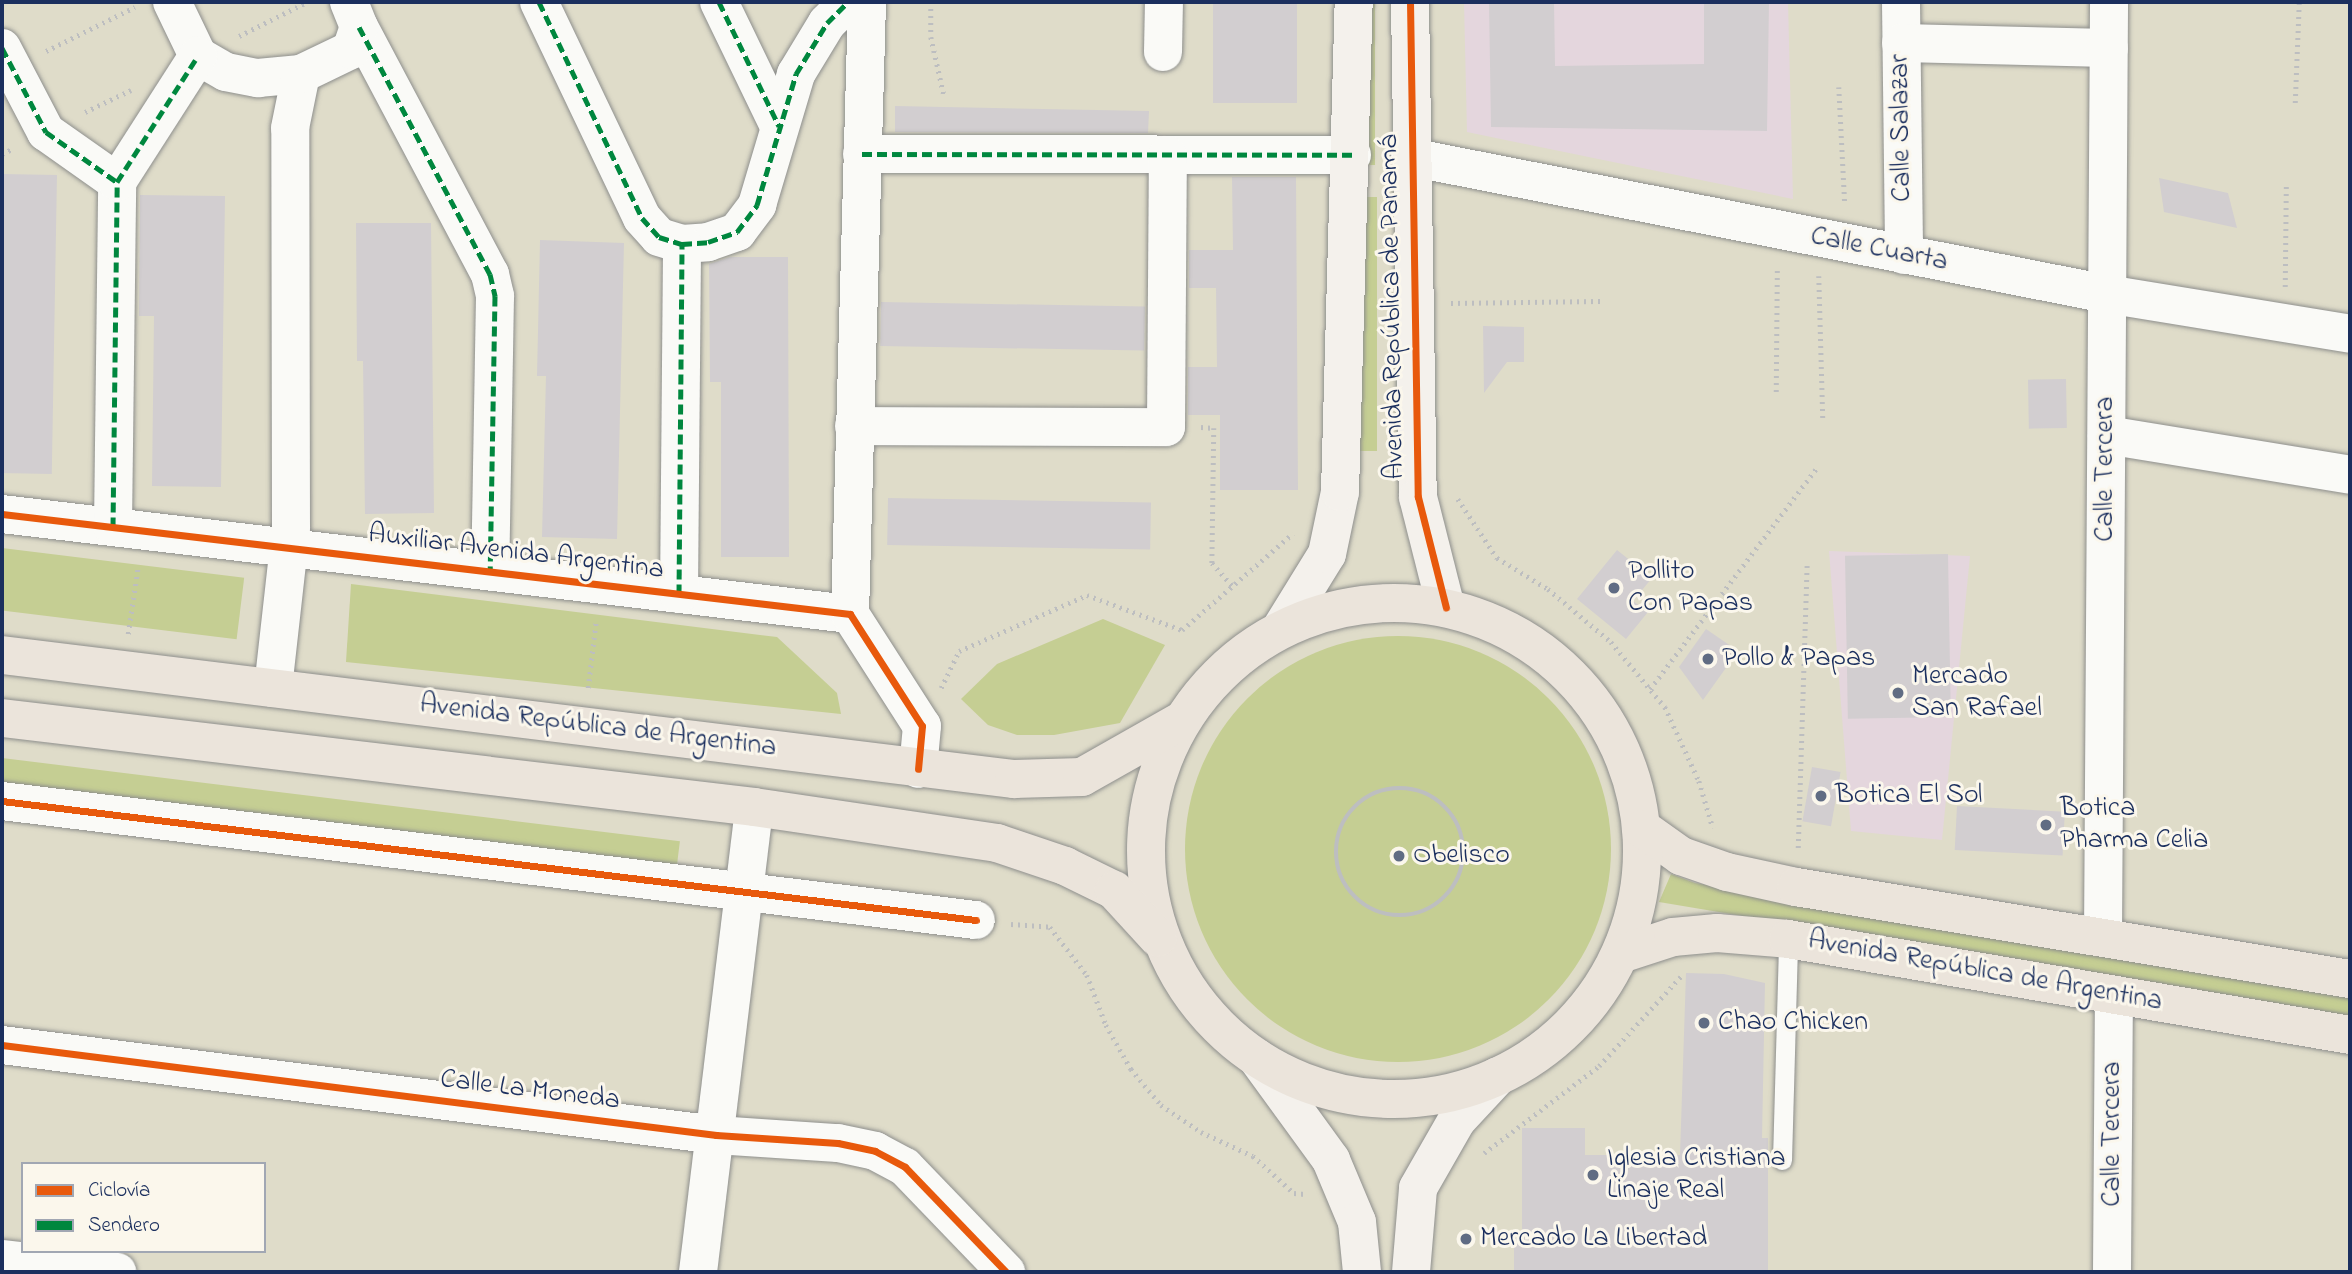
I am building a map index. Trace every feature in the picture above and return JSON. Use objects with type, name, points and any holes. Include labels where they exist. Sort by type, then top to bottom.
[{"type":"main road","name":"Avenida República de Panamá","points":[[1280,630],[1327,554],[1340,492],[1352,155],[1354,2]]},
{"type":"main road","name":"Avenida República de Panamá","points":[[1410,2],[1409,157],[1418,497],[1446,608]]},
{"type":"main road","points":[[1257,1058],[1304,1081],[1375,1098],[1445,1093],[1498,1076],[1548,1046],[1582,1013],[1621,954],[1640,894],[1643,830],[1623,756],[1601,712],[1559,664],[1506,629],[1446,608],[1404,603],[1361,605],[1320,614],[1280,630],[1225,669],[1181,721],[1157,773],[1146,830],[1147,887],[1163,943],[1186,987],[1210,1017],[1257,1058],[1331,1160],[1357,1222],[1362,1272]]},
{"type":"main road","name":"Avenida República de Argentina","points":[[2,655],[583,724],[918,769],[1014,779],[1082,777],[1181,721]]},
{"type":"main road","points":[[2,718],[754,807],[997,843],[1065,866],[1114,890],[1163,943]]},
{"type":"main road","name":"Avenida República de Argentina","points":[[1643,830],[1681,856],[1727,872],[1796,887],[2350,979]]},
{"type":"main road","name":"Avenida República de Argentina","points":[[1621,954],[1673,937],[1717,933],[1788,939],[2350,1035]]},
{"type":"main road","points":[[1411,1272],[1418,1188],[1458,1120],[1498,1076]]},
{"type":"street","points":[[172,2],[198,56],[226,72],[258,78],[301,74],[351,50],[354,14]]},
{"type":"street","points":[[539,2],[642,218],[659,237],[682,244],[708,242],[737,232],[757,205],[796,74],[827,23],[848,2]]},
{"type":"street","points":[[719,2],[779,126]]},
{"type":"street","points":[[867,2],[850,614],[922,726],[918,769]]},
{"type":"street","points":[[1163,52],[1164,2]]},
{"type":"street","name":"Calle Salazar","points":[[1901,2],[1904,255]]},
{"type":"street","name":"Calle Tercera","points":[[2103,937],[2109,2]]},
{"type":"street","points":[[354,14],[490,274],[495,296],[490,570]]},
{"type":"street","points":[[1901,43],[2109,48]]},
{"type":"street","points":[[128,529],[117,182],[198,56]]},
{"type":"street","points":[[7,58],[46,132],[117,182]]},
{"type":"street","points":[[273,688],[289,548],[290,128],[301,74]]},
{"type":"street","points":[[862,155],[1352,155]]},
{"type":"street","points":[[854,426],[1166,427],[1168,155]]},
{"type":"street","name":"Calle Cuarta","points":[[1409,157],[2107,294],[2350,334]]},
{"type":"street","points":[[679,594],[682,244]]},
{"type":"street","points":[[2106,435],[2350,475]]},
{"type":"street","name":"Auxiliar Avenida Argentina","points":[[2,514],[850,614]]},
{"type":"street","points":[[2,801],[746,889],[976,920]]},
{"type":"street","points":[[698,1272],[754,807]]},
{"type":"street","name":"Calle Tercera","points":[[2112,1272],[2114,995]]},
{"type":"street","name":"Calle La Moneda","points":[[2,1045],[716,1135],[838,1143],[875,1151],[905,1167],[1006,1272]]},
{"type":"street","points":[[2,1259],[117,1272]]},
{"type":"lane","points":[[1782,1160],[1788,939]]},
{"type":"path","points":[[7,58],[145,2]]},
{"type":"path","points":[[931,2],[931,37],[944,95]]},
{"type":"path","points":[[2295,103],[2299,2]]},
{"type":"path","points":[[1823,419],[1839,87]]},
{"type":"path","points":[[2285,323],[2286,186]]},
{"type":"path","points":[[1776,392],[1777,230]]},
{"type":"path","points":[[1414,304],[1601,301]]},
{"type":"path","points":[[1166,427],[1214,428],[1212,563],[1232,585]]},
{"type":"path","points":[[1650,689],[1817,467]]},
{"type":"path","points":[[922,726],[960,651],[1087,594],[1182,629],[1340,492]]},
{"type":"path","points":[[1418,497],[1460,499],[1497,558],[1548,589],[1611,642],[1665,707],[1699,781],[1727,872]]},
{"type":"path","points":[[122,670],[128,529]]},
{"type":"path","points":[[1796,887],[1807,565]]},
{"type":"path","points":[[583,724],[601,585]]},
{"type":"path","points":[[1403,787],[1425,792],[1444,805],[1457,822],[1464,843],[1463,865],[1456,884],[1425,911],[1405,916],[1384,914],[1350,892],[1339,874],[1335,854],[1338,834],[1361,800],[1381,790],[1403,787]]},
{"type":"path","points":[[976,920],[1049,927],[1087,975],[1106,1026],[1131,1069],[1161,1105],[1201,1132],[1253,1156],[1294,1194],[1347,1194]]},
{"type":"path","points":[[1472,1162],[1599,1066],[1653,1010],[1717,933]]},
{"type":"shaded area","points":[[1464,2],[1788,2],[1793,199],[1467,132]]},
{"type":"shaded area","name":"Mercado San Rafael","points":[[1829,551],[1970,556],[1942,840],[1851,831]]},
{"type":"green space","points":[[1361,2],[1375,2],[1375,165],[1361,165]]},
{"type":"green space","points":[[1351,197],[1377,197],[1377,451],[1351,451]]},
{"type":"green space","points":[[2,548],[244,578],[237,639],[2,610]]},
{"type":"green space","points":[[351,584],[777,637],[837,693],[841,714],[346,662]]},
{"type":"green space","points":[[1103,619],[1165,645],[1120,723],[1054,735],[1017,735],[988,725],[961,699],[997,664]]},
{"type":"green space","points":[[1398,636],[1440,640],[1479,652],[1516,672],[1549,698],[1575,731],[1595,768],[1607,807],[1611,849],[1607,891],[1595,930],[1575,967],[1549,1000],[1516,1026],[1479,1046],[1440,1058],[1398,1062],[1356,1058],[1317,1046],[1280,1026],[1247,1000],[1221,967],[1201,930],[1189,891],[1185,849],[1189,807],[1201,768],[1221,731],[1247,698],[1280,672],[1317,652],[1356,640]]},
{"type":"green space","points":[[2,758],[680,841],[676,869],[2,786]]},
{"type":"green space","points":[[1671,874],[1695,883],[2350,995],[2350,1018],[1659,902]]},
{"type":"building","points":[[1213,2],[1297,2],[1297,103],[1213,103]]},
{"type":"building","points":[[1489,2],[1554,2],[1555,66],[1704,64],[1704,2],[1769,2],[1767,131],[1491,127]]},
{"type":"building","points":[[895,106],[1149,111],[1148,133],[895,132]]},
{"type":"building","points":[[2,174],[57,175],[52,474],[2,473]]},
{"type":"building","points":[[1232,177],[1296,177],[1298,490],[1220,490],[1220,415],[1188,415],[1188,367],[1217,367],[1216,288],[1189,288],[1189,250],[1233,250]]},
{"type":"building","points":[[2159,178],[2228,193],[2237,228],[2164,212]]},
{"type":"building","points":[[140,195],[225,196],[221,487],[152,486],[154,316],[139,316]]},
{"type":"building","points":[[356,223],[431,223],[434,513],[365,514],[363,361],[357,361]]},
{"type":"building","points":[[540,240],[624,243],[617,539],[542,537],[546,376],[537,376]]},
{"type":"building","points":[[730,257],[788,257],[789,557],[721,557],[721,382],[710,382],[709,264]]},
{"type":"building","points":[[881,302],[1145,307],[1144,351],[880,346]]},
{"type":"building","points":[[1483,326],[1524,327],[1524,362],[1507,362],[1484,393]]},
{"type":"building","points":[[2066,379],[2067,428],[2029,429],[2028,380]]},
{"type":"building","points":[[888,498],[1151,503],[1150,550],[887,545]]},
{"type":"building","name":"Pollito Con Papas","points":[[1617,550],[1652,578],[1633,601],[1648,612],[1626,639],[1577,599]]},
{"type":"building","points":[[1948,554],[1951,717],[1848,719],[1845,556]]},
{"type":"building","name":"Pollo & Papas","points":[[1706,629],[1738,651],[1703,700],[1679,667]]},
{"type":"building","name":"Botica El Sol","points":[[1812,767],[1841,772],[1831,826],[1802,821]]},
{"type":"building","points":[[1957,806],[2065,812],[2063,856],[1955,850]]},
{"type":"building","points":[[1686,973],[1724,974],[1765,983],[1762,1138],[1768,1138],[1768,1272],[1514,1272],[1514,1238],[1522,1238],[1522,1128],[1585,1128],[1585,1155],[1680,1155]]},
{"type":"marked path","points":[[539,2],[642,218],[659,237],[682,244],[708,242],[737,232],[757,205],[796,74],[827,23],[848,2]]},
{"type":"marked path","points":[[719,2],[779,126]]},
{"type":"marked path","points":[[359,27],[490,274],[495,296],[490,570]]},
{"type":"marked path","points":[[2,48],[46,132],[117,182]]},
{"type":"marked path","points":[[113,527],[117,182],[198,56]]},
{"type":"marked path","points":[[862,154],[1352,155]]},
{"type":"marked path","points":[[679,594],[682,244]]},
{"type":"cycle path","points":[[1410,2],[1418,497],[1446,608]]},
{"type":"cycle path","points":[[2,514],[850,614],[922,726],[918,769]]},
{"type":"cycle path","points":[[2,801],[976,920]]},
{"type":"cycle path","points":[[2,1045],[716,1135],[838,1143],[875,1151],[905,1167],[1006,1272]]},
{"type":"place","name":"Pollito Con Papas","points":[[1614,588]]},
{"type":"place","name":"Pollo & Papas","points":[[1708,659]]},
{"type":"place","name":"Mercado San Rafael","points":[[1898,693]]},
{"type":"place","name":"Botica El Sol","points":[[1821,796]]},
{"type":"place","name":"Botica Pharma Celia","points":[[2046,825]]},
{"type":"place","name":"Obelisco","points":[[1399,856]]},
{"type":"place","name":"Chao Chicken","points":[[1704,1023]]},
{"type":"place","name":"Iglesia Cristiana Linaje Real","points":[[1593,1175]]},
{"type":"place","name":"Mercado La Libertad","points":[[1466,1239]]}]
